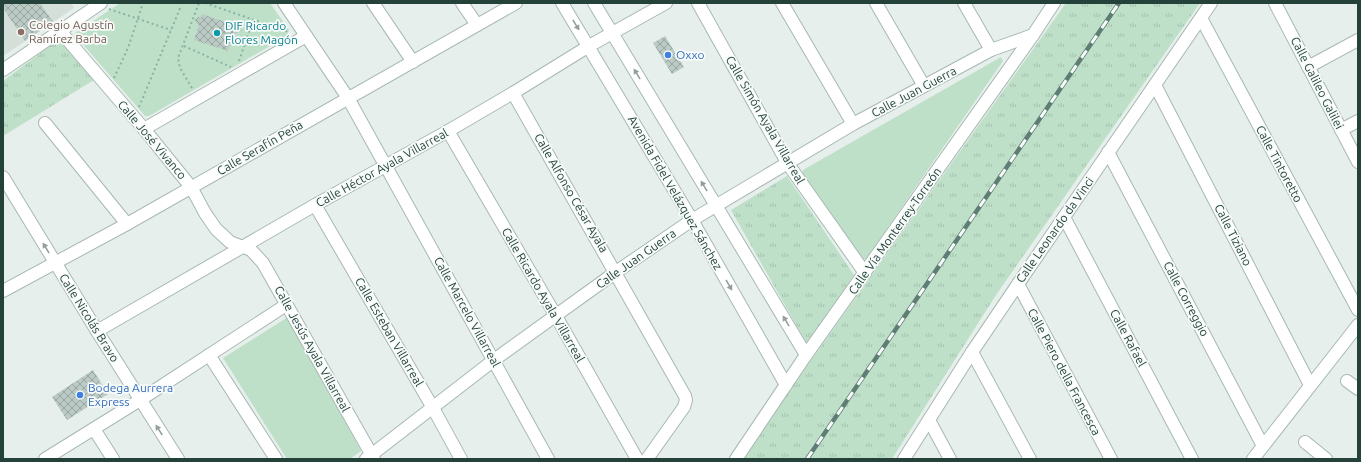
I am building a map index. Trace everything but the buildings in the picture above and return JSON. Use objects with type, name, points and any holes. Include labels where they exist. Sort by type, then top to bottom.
[{"type":"street","name":"Calle Marcelo Villarreal","points":[[284,3],[348,98],[548,459]]},
{"type":"street","points":[[373,3],[413,62]]},
{"type":"street","points":[[462,3],[477,25]]},
{"type":"street","name":"Calle Serafín Peña","points":[[3,291],[54,262],[127,224],[516,3]]},
{"type":"street","name":"Avenida Fidel Velázquez Sánchez","points":[[562,3],[692,220],[786,385]]},
{"type":"street","points":[[594,3],[806,354]]},
{"type":"street","name":"Calle Héctor Ayala Villarreal","points":[[97,331],[243,246],[448,131],[589,46],[666,3]]},
{"type":"street","name":"Calle Simón Ayala Villarreal","points":[[698,3],[788,164],[865,273]]},
{"type":"street","points":[[782,3],[853,124]]},
{"type":"street","points":[[876,3],[924,86]]},
{"type":"street","points":[[964,3],[991,50]]},
{"type":"street","name":"Calle Leonardo da Vinci","points":[[904,459],[972,352],[1211,3]]},
{"type":"street","name":"Calle Galileo Galilei","points":[[1276,3],[1358,162]]},
{"type":"street","name":"Calle Vía Monterrey-Torreón","points":[[736,459],[806,354],[1033,35],[1051,4]]},
{"type":"street","points":[[3,70],[60,31],[105,6]]},
{"type":"street","name":"Calle Tintoretto","points":[[1201,18],[1358,310]]},
{"type":"street","name":"Calle José Vivanco","points":[[60,31],[144,129],[191,187],[205,214],[216,229],[230,242],[243,246]]},
{"type":"street","name":"Calle Juan Guerra","points":[[370,457],[494,360],[616,272],[692,220],[853,124],[991,50],[1033,35]]},
{"type":"street","points":[[144,129],[306,36]]},
{"type":"street","points":[[1308,67],[1358,40]]},
{"type":"street","name":"Calle Tiziano","points":[[1155,85],[1310,385]]},
{"type":"street","name":"Calle Alfonso César Ayala","points":[[513,93],[684,392],[686,400],[684,407],[647,459]]},
{"type":"street","points":[[1341,130],[1358,121]]},
{"type":"street","points":[[45,123],[127,224]]},
{"type":"street","name":"Calle Ricardo Ayala Villarreal","points":[[448,131],[556,316],[637,459]]},
{"type":"street","name":"Calle Correggio","points":[[1108,152],[1263,446]]},
{"type":"street","name":"Calle Nicolás Bravo","points":[[3,177],[54,262],[178,459]]},
{"type":"street","name":"Calle Esteban Villarreal","points":[[315,205],[461,459]]},
{"type":"street","name":"Calle Rafael","points":[[1064,217],[1192,459]]},
{"type":"street","name":"Calle Jesús Ayala Villarreal","points":[[243,246],[251,250],[263,263],[370,457]]},
{"type":"street","name":"Calle Piero della Francesca","points":[[1018,284],[1111,459]]},
{"type":"street","points":[[45,459],[140,400],[286,304]]},
{"type":"street","points":[[1252,459],[1358,325]]},
{"type":"street","points":[[972,352],[1030,459]]},
{"type":"street","points":[[209,355],[276,459]]},
{"type":"street","points":[[1347,381],[1358,389]]},
{"type":"street","points":[[929,420],[950,459]]},
{"type":"street","points":[[94,429],[113,459]]},
{"type":"street","points":[[1305,442],[1326,459]]},
{"type":"path","points":[[113,80],[128,48],[143,3]]},
{"type":"path","points":[[194,91],[179,66],[178,58],[199,3]]},
{"type":"path","points":[[205,3],[290,33]]},
{"type":"path","points":[[105,6],[171,30]]},
{"type":"path","points":[[137,110],[181,6]]},
{"type":"path","points":[[238,66],[253,20]]},
{"type":"path","points":[[183,46],[234,68]]},
{"type":"shaded area","name":"Colegio Agustín Ramírez Barba","points":[[3,3],[71,3],[74,8],[3,56]]},
{"type":"green space","points":[[120,3],[270,3],[289,30],[287,36],[149,116],[145,116],[74,34]]},
{"type":"green space","points":[[1066,3],[1200,3],[996,295],[892,459],[744,459],[814,356]]},
{"type":"green space","points":[[55,42],[62,43],[94,80],[3,136],[3,81]]},
{"type":"green space","points":[[1001,57],[1003,61],[866,259],[861,259],[802,174],[803,170]]},
{"type":"green space","points":[[787,176],[854,275],[807,344],[731,210]]},
{"type":"green space","points":[[288,317],[361,451],[350,459],[287,459],[223,358]]},
{"type":"railway","points":[[807,459],[1119,3]]},
{"type":"place","name":"Colegio Agustín Ramírez Barba","points":[[21,32]]},
{"type":"place","name":"DIF Ricardo Flores Magón","points":[[217,33]]},
{"type":"place","name":"Oxxo","points":[[668,55]]},
{"type":"place","name":"Bodega Aurrera Express","points":[[80,395]]}]
